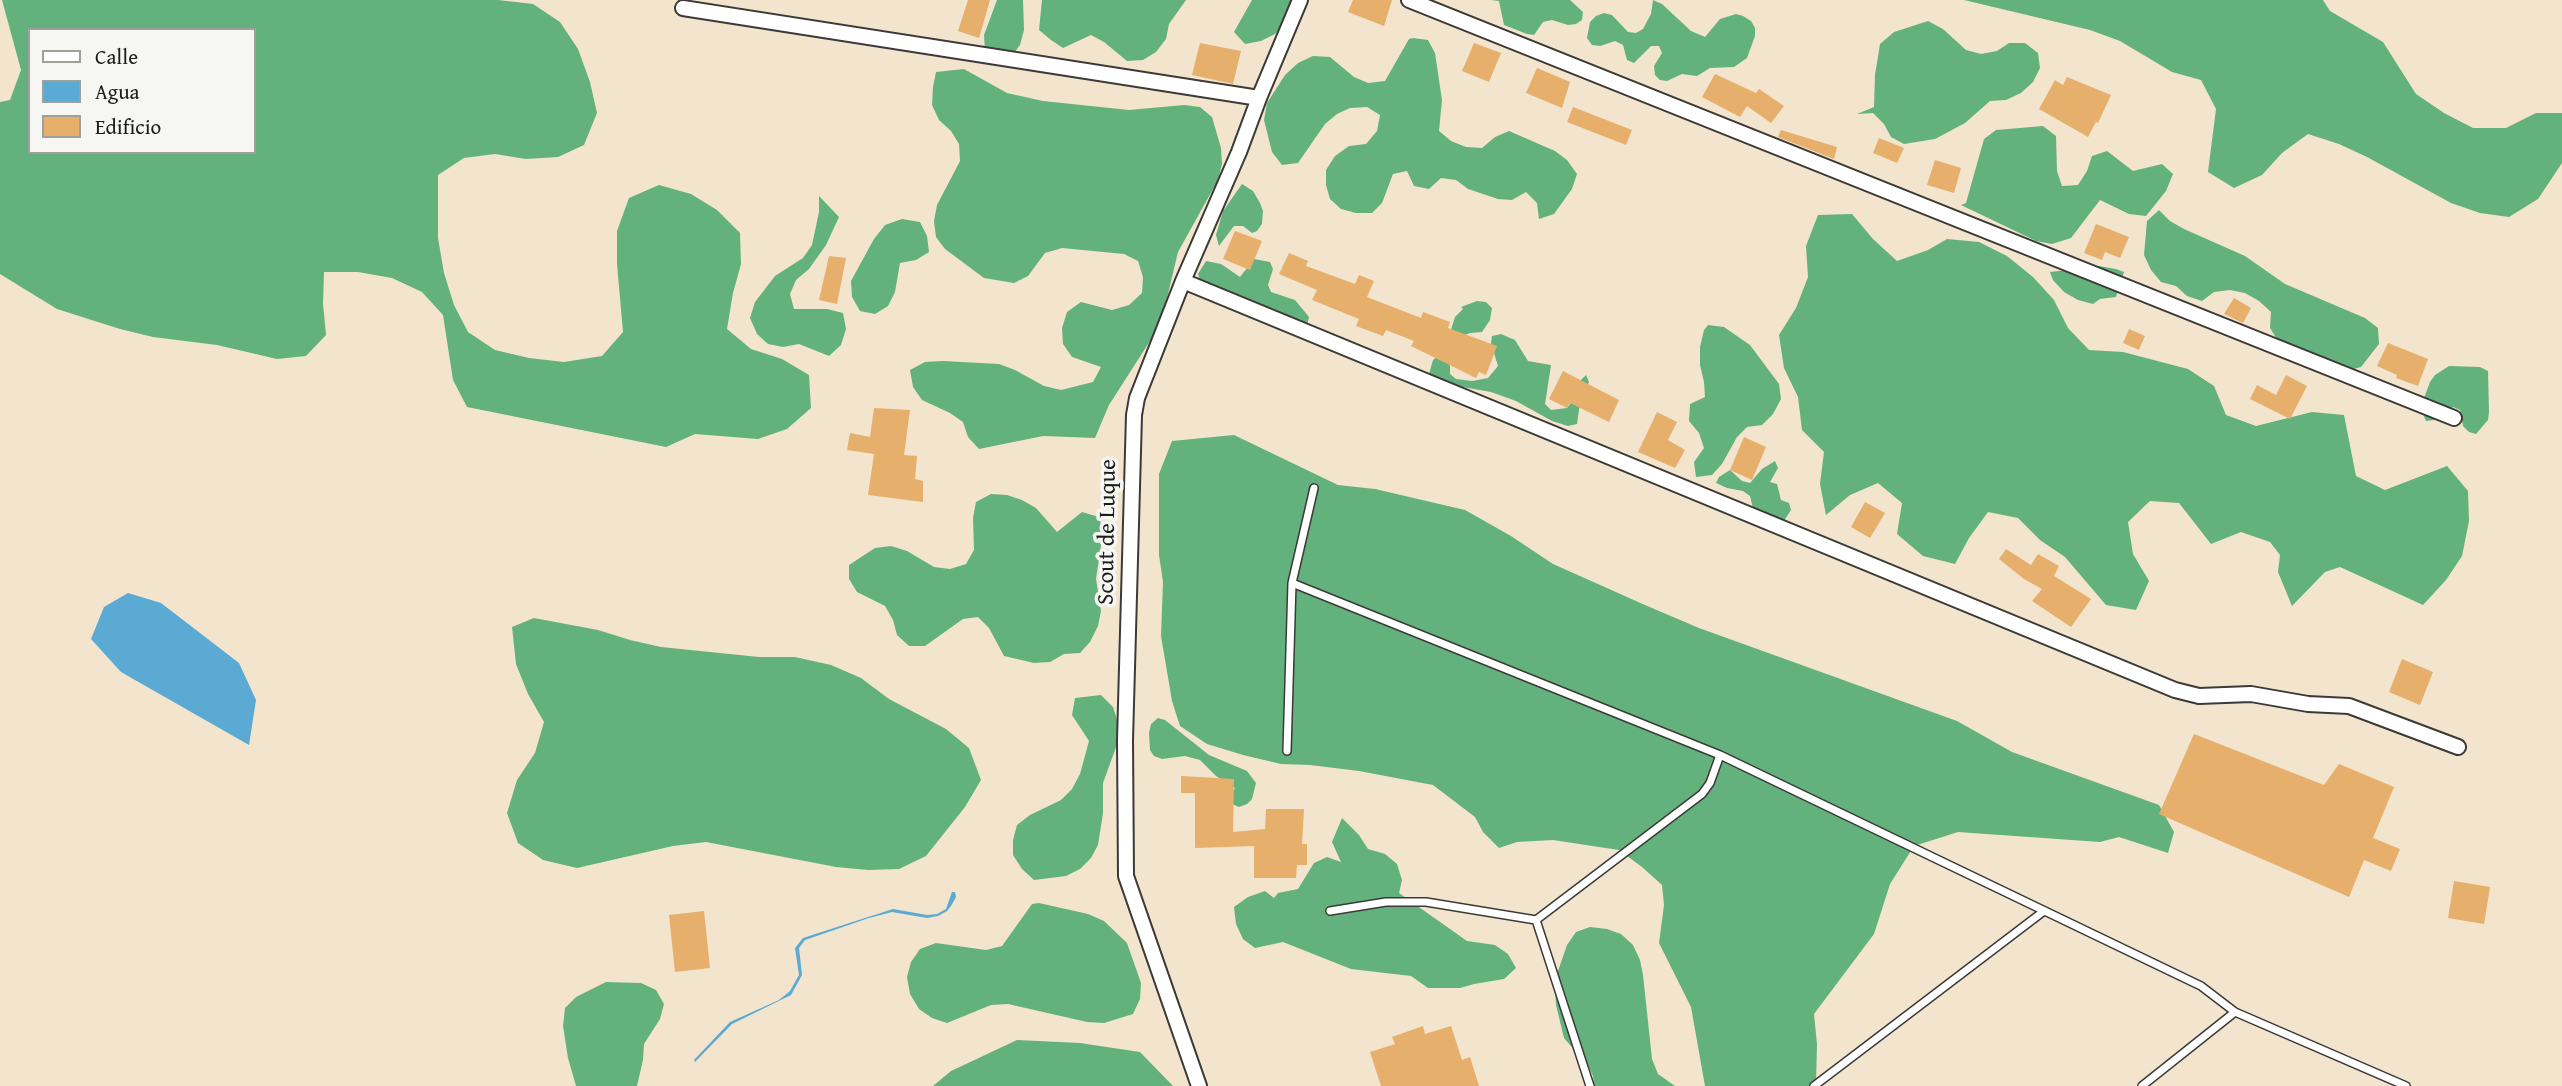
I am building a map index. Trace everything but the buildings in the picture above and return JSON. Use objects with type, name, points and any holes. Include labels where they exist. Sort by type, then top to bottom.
[{"type":"street","name":"Scout de Luque","points":[[1199,1086],[1126,876],[1125,740],[1133,415],[1137,398],[1183,281],[1239,152],[1300,0]]},
{"type":"street","points":[[1409,0],[2455,418]]},
{"type":"street","points":[[683,8],[1259,98]]},
{"type":"street","points":[[1183,281],[2175,690],[2199,696],[2251,694],[2308,704],[2349,706],[2458,747]]},
{"type":"lane","points":[[1286,751],[1292,583],[1314,488]]},
{"type":"lane","points":[[1292,583],[1720,755],[2201,986],[2235,1012],[2406,1086]]},
{"type":"lane","points":[[1330,911],[1386,902],[1426,902],[1536,920],[1702,794],[1710,783],[1720,755]]},
{"type":"lane","points":[[1814,1086],[2045,911]]},
{"type":"lane","points":[[1536,920],[1590,1086]]},
{"type":"lane","points":[[2142,1086],[2235,1012]]},
{"type":"green space","points":[[2,0],[498,0],[533,4],[560,22],[578,49],[590,82],[597,113],[584,145],[558,157],[526,159],[495,154],[464,158],[438,175],[438,238],[444,273],[454,305],[468,332],[495,350],[529,358],[564,362],[602,356],[623,332],[617,231],[629,198],[659,185],[691,194],[717,210],[740,233],[741,264],[727,329],[751,349],[782,359],[809,375],[811,408],[787,429],[758,439],[695,434],[666,447],[467,407],[453,380],[443,315],[422,292],[392,278],[358,272],[324,272],[326,335],[306,356],[277,359],[217,345],[153,337],[57,309],[0,274],[0,102],[10,100],[21,70]]},
{"type":"green space","points":[[997,0],[1023,0],[1024,30],[1020,45],[1011,57],[985,52],[984,35]]},
{"type":"green space","points":[[1042,0],[1186,0],[1169,24],[1166,39],[1156,52],[1143,60],[1127,61],[1091,35],[1063,48],[1051,40],[1039,30]]},
{"type":"green space","points":[[1252,0],[1295,0],[1287,23],[1275,34],[1261,41],[1245,44],[1234,32]]},
{"type":"green space","points":[[1491,0],[1570,0],[1583,12],[1582,20],[1568,25],[1552,20],[1543,22],[1534,35],[1527,34],[1504,25],[1499,1]]},
{"type":"green space","points":[[1653,0],[1662,4],[1691,31],[1705,37],[1720,19],[1736,14],[1743,16],[1751,21],[1755,28],[1747,58],[1734,67],[1710,68],[1697,76],[1682,74],[1667,81],[1660,80],[1655,75],[1654,66],[1662,53],[1659,46],[1651,46],[1634,63],[1627,60],[1623,45],[1615,41],[1600,46],[1592,45],[1587,38],[1590,22],[1604,13],[1612,15],[1628,32],[1636,33],[1643,29],[1651,14]]},
{"type":"green space","points":[[1964,0],[2323,0],[2330,11],[2383,42],[2416,94],[2473,128],[2506,128],[2536,113],[2562,113],[2562,163],[2538,199],[2509,217],[2480,213],[2451,203],[2367,157],[2308,134],[2282,153],[2262,175],[2234,188],[2208,172],[2216,109],[2201,80],[2172,72],[2120,41],[2090,30]]},
{"type":"green space","points":[[1928,21],[1943,29],[1966,50],[1981,54],[1997,51],[2009,43],[2025,43],[2038,53],[2040,68],[2033,82],[2021,93],[2006,100],[1990,101],[1965,123],[1935,139],[1904,144],[1891,137],[1884,124],[1873,113],[1857,114],[1874,107],[1880,44],[1894,32]]},
{"type":"green space","points":[[1409,39],[1428,40],[1435,53],[1442,100],[1439,131],[1451,141],[1466,147],[1482,148],[1495,137],[1509,131],[1555,151],[1567,160],[1577,174],[1572,189],[1554,214],[1539,219],[1537,203],[1526,192],[1512,200],[1498,199],[1468,189],[1456,180],[1441,178],[1429,189],[1414,186],[1407,171],[1393,174],[1382,203],[1372,213],[1341,209],[1330,199],[1326,170],[1335,156],[1349,146],[1366,144],[1377,131],[1380,115],[1367,107],[1350,108],[1337,114],[1325,124],[1298,163],[1282,165],[1272,152],[1264,120],[1267,103],[1285,75],[1298,63],[1313,56],[1330,57],[1354,77],[1368,83],[1385,81]]},
{"type":"green space","points":[[964,69],[1007,93],[1043,101],[1129,110],[1184,105],[1200,107],[1212,117],[1221,148],[1222,164],[1218,180],[1178,252],[1157,330],[1109,405],[1095,438],[1043,436],[979,449],[968,437],[963,422],[922,400],[913,387],[910,370],[925,362],[943,361],[999,364],[1044,386],[1061,390],[1093,382],[1101,367],[1072,357],[1063,344],[1062,328],[1067,312],[1081,302],[1112,310],[1129,305],[1142,293],[1143,277],[1138,261],[1124,254],[1062,248],[1045,253],[1028,276],[1014,283],[984,278],[945,249],[936,237],[934,221],[937,205],[960,161],[959,144],[951,131],[939,120],[932,105],[933,87],[936,72]]},
{"type":"green space","points":[[2043,126],[2056,136],[2057,171],[2062,186],[2078,185],[2092,156],[2107,151],[2133,171],[2162,164],[2173,174],[2166,191],[2146,216],[2129,214],[2100,200],[2071,238],[2052,244],[2036,241],[1961,205],[1966,203],[1984,139],[1996,130]]},
{"type":"green space","points":[[1242,184],[1253,191],[1260,203],[1263,211],[1262,224],[1252,233],[1243,226],[1234,226],[1219,246],[1216,235],[1223,211]]},
{"type":"green space","points":[[819,196],[839,217],[826,245],[809,269],[796,280],[790,294],[794,309],[827,309],[843,313],[846,329],[841,345],[829,356],[799,344],[783,347],[768,344],[757,334],[750,318],[755,302],[775,276],[803,258],[812,245],[819,212]]},
{"type":"green space","points":[[2159,210],[2170,221],[2245,256],[2285,284],[2365,318],[2378,328],[2379,344],[2361,367],[2346,371],[2278,341],[2270,328],[2271,312],[2245,293],[2230,290],[2214,292],[2202,301],[2187,296],[2176,286],[2161,282],[2144,255],[2147,221]]},
{"type":"green space","points":[[1852,214],[1873,239],[1897,261],[1928,250],[1947,239],[1979,242],[2007,256],[2033,277],[2054,300],[2068,328],[2089,350],[2123,352],[2188,369],[2214,386],[2226,415],[2256,426],[2312,412],[2344,415],[2356,476],[2385,490],[2447,466],[2468,491],[2469,521],[2462,556],[2446,580],[2423,605],[2340,567],[2325,572],[2292,606],[2278,572],[2280,555],[2270,542],[2241,532],[2211,544],[2179,503],[2150,501],[2128,522],[2133,554],[2149,581],[2136,610],[2106,605],[2065,557],[2040,540],[2018,518],[1988,512],[1969,538],[1955,564],[1923,556],[1897,534],[1902,503],[1878,483],[1850,495],[1826,515],[1820,484],[1824,452],[1802,430],[1798,397],[1784,368],[1779,335],[1796,308],[1808,277],[1806,246],[1818,215]]},
{"type":"green space","points":[[902,219],[920,222],[927,236],[929,252],[916,260],[900,263],[895,292],[888,306],[875,314],[860,311],[852,297],[851,281],[874,239],[885,225]]},
{"type":"green space","points":[[1254,259],[1270,262],[1273,269],[1268,285],[1271,292],[1295,300],[1309,317],[1302,331],[1278,311],[1247,303],[1200,281],[1198,274],[1206,261],[1221,264],[1240,277]]},
{"type":"green space","points":[[2099,266],[2124,272],[2116,297],[2100,299],[2093,304],[2064,292],[2053,280],[2050,272]]},
{"type":"green space","points":[[1477,301],[1486,302],[1492,308],[1490,320],[1482,332],[1462,336],[1450,333],[1455,317],[1463,309],[1461,307]]},
{"type":"green space","points":[[1708,325],[1724,327],[1750,345],[1779,384],[1781,399],[1773,414],[1762,425],[1747,427],[1737,437],[1722,464],[1712,475],[1696,477],[1694,462],[1704,448],[1699,433],[1689,421],[1690,404],[1705,397],[1700,347]]},
{"type":"green space","points":[[1501,334],[1515,340],[1528,361],[1551,365],[1545,404],[1551,410],[1567,408],[1577,395],[1581,380],[1586,375],[1589,382],[1580,403],[1577,424],[1568,426],[1552,421],[1516,401],[1491,392],[1451,385],[1435,380],[1429,374],[1433,360],[1439,355],[1446,360],[1450,366],[1450,374],[1456,379],[1472,381],[1488,378],[1498,366],[1491,343],[1492,336]]},
{"type":"green space","points":[[2449,366],[2480,367],[2488,371],[2488,420],[2476,434],[2463,426],[2460,410],[2453,407],[2434,420],[2426,421],[2423,414],[2424,398],[2430,382],[2435,375]]},
{"type":"green space","points":[[1234,435],[1338,485],[1375,489],[1465,510],[1553,564],[1699,628],[1957,721],[2012,752],[2159,805],[2174,832],[2168,853],[2119,837],[2100,842],[1958,832],[1914,846],[1890,884],[1874,934],[1814,1014],[1817,1044],[1816,1086],[1705,1086],[1691,1007],[1659,943],[1664,905],[1662,885],[1619,850],[1553,840],[1517,842],[1499,848],[1483,832],[1475,817],[1433,785],[1359,771],[1281,764],[1207,744],[1180,726],[1172,701],[1161,636],[1163,582],[1159,555],[1159,474],[1172,441]]},
{"type":"green space","points":[[1775,461],[1778,468],[1770,482],[1777,484],[1781,500],[1789,503],[1791,510],[1778,530],[1754,512],[1750,496],[1743,491],[1716,483],[1719,477],[1730,470],[1742,481],[1750,483],[1762,469]]},
{"type":"green space","points":[[991,494],[1007,495],[1036,508],[1057,532],[1082,512],[1099,517],[1103,532],[1096,579],[1101,611],[1098,626],[1090,642],[1080,653],[1064,654],[1050,662],[1034,663],[1004,656],[989,628],[978,617],[963,619],[925,646],[909,646],[897,635],[885,606],[857,592],[849,579],[849,565],[875,548],[891,546],[907,551],[934,567],[950,569],[966,564],[974,550],[973,518],[976,502]]},
{"type":"green space","points":[[534,618],[598,630],[661,647],[759,657],[795,657],[831,665],[861,678],[889,699],[946,729],[969,748],[981,780],[965,807],[926,856],[899,869],[836,867],[706,842],[673,846],[577,868],[543,860],[518,843],[507,813],[517,780],[535,753],[544,722],[528,694],[516,664],[512,627]]},
{"type":"green space","points":[[1101,695],[1113,707],[1119,739],[1103,783],[1103,813],[1098,845],[1091,858],[1080,869],[1066,876],[1034,880],[1022,869],[1013,855],[1017,825],[1030,815],[1061,800],[1072,789],[1080,774],[1089,741],[1072,715],[1075,698]]},
{"type":"green space","points":[[1158,718],[1165,720],[1209,755],[1247,771],[1256,783],[1252,799],[1239,807],[1232,804],[1231,795],[1235,788],[1216,776],[1200,760],[1185,756],[1162,759],[1154,756],[1150,750],[1149,733],[1151,724]]},
{"type":"green space","points":[[1342,818],[1359,835],[1368,849],[1385,854],[1397,864],[1402,880],[1399,893],[1467,941],[1495,945],[1508,954],[1516,968],[1504,979],[1460,988],[1428,988],[1411,976],[1351,969],[1283,942],[1255,948],[1243,939],[1236,924],[1234,907],[1248,897],[1265,891],[1274,898],[1278,893],[1298,889],[1314,863],[1327,857],[1341,862],[1332,842]]},
{"type":"green space","points":[[1039,903],[1088,914],[1104,921],[1127,943],[1141,983],[1140,999],[1133,1014],[1104,1023],[1087,1022],[1008,1004],[991,1005],[947,1023],[932,1018],[919,1009],[910,994],[907,977],[911,962],[920,949],[936,943],[986,950],[1002,946],[1032,904]]},
{"type":"green space","points":[[1590,927],[1621,934],[1633,945],[1643,975],[1652,1059],[1658,1074],[1675,1086],[1594,1086],[1586,1061],[1564,1038],[1556,1005],[1557,974],[1567,945],[1576,932]]},
{"type":"green space","points":[[606,982],[641,983],[656,990],[664,1004],[660,1019],[644,1044],[637,1086],[576,1086],[563,1026],[565,1008],[576,997]]},
{"type":"green space","points":[[1017,1040],[1080,1043],[1140,1052],[1173,1086],[933,1086],[951,1071]]},
{"type":"water","points":[[128,593],[161,603],[239,663],[256,700],[249,745],[121,672],[91,639],[104,607]]},
{"type":"water","points":[[952,892],[955,892],[956,897],[951,906],[938,916],[927,918],[892,912],[805,940],[799,948],[802,975],[791,995],[732,1024],[695,1062],[730,1022],[779,1000],[790,991],[799,975],[795,948],[803,938],[893,909],[927,915],[937,914],[946,909]]}]
